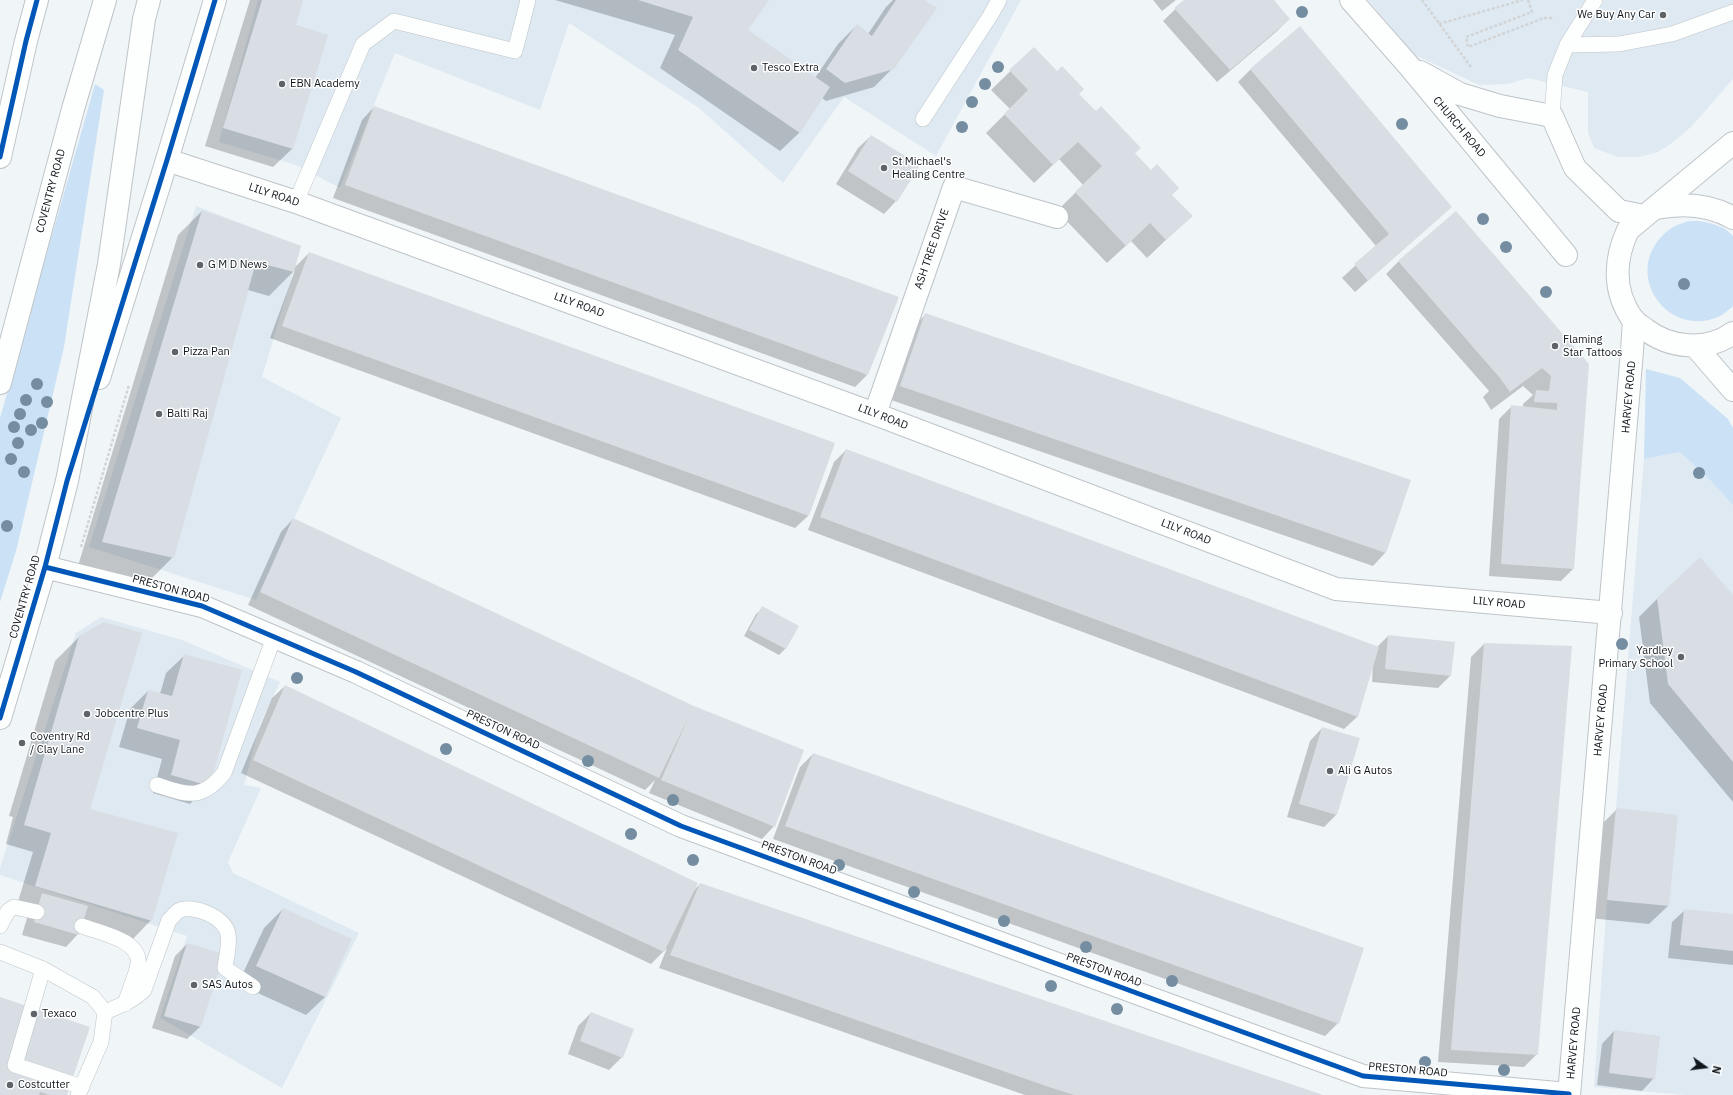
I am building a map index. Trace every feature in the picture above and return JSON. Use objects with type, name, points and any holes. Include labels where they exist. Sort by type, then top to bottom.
[{"type":"main road","points":[[0,157],[26,41],[37,0]]},
{"type":"main road","name":"COVENTRY ROAD","points":[[0,383],[73,108],[105,0]]},
{"type":"main road","points":[[66,480],[109,264],[144,19],[149,0]]},
{"type":"main road","points":[[66,480],[167,160],[215,0]]},
{"type":"main road","name":"CHURCH ROAD","points":[[1351,0],[1410,67],[1566,255]]},
{"type":"main road","points":[[1410,67],[1460,94],[1500,106],[1552,116],[1575,168],[1619,211],[1650,212],[1676,204],[1697,206],[1721,211],[1733,218]]},
{"type":"main road","points":[[1733,143],[1628,230],[1618,258],[1617,274],[1620,292],[1634,320],[1653,335],[1666,341],[1682,345],[1695,346],[1712,343],[1733,333]]},
{"type":"main road","name":"LILY ROAD","points":[[167,160],[296,202],[875,414],[1336,589],[1610,613]]},
{"type":"main road","name":"ASH TREE DRIVE","points":[[875,414],[954,186],[1057,217]]},
{"type":"main road","name":"HARVEY ROAD","points":[[1569,1095],[1634,320]]},
{"type":"main road","points":[[1695,346],[1733,390]]},
{"type":"main road","name":"COVENTRY ROAD","points":[[0,718],[45,567],[66,480]]},
{"type":"main road","name":"PRESTON ROAD","points":[[45,567],[202,606],[356,672],[681,826],[1362,1076],[1569,1095]]},
{"type":"lane","points":[[296,202],[363,44],[394,21],[515,51],[528,0]]},
{"type":"lane","points":[[923,119],[999,0]]},
{"type":"lane","points":[[1552,116],[1555,75],[1567,45],[1595,0]]},
{"type":"lane","points":[[1567,45],[1619,44],[1672,34],[1733,12]]},
{"type":"lane","points":[[158,785],[183,794],[195,794],[206,791],[224,774],[274,637]]},
{"type":"lane","points":[[0,926],[8,911],[14,907],[37,912]]},
{"type":"lane","points":[[105,1012],[125,1004],[137,997],[144,990],[169,920],[178,911],[189,909],[203,911],[224,924],[228,934],[225,968],[253,987]]},
{"type":"lane","points":[[82,926],[126,942],[133,947],[138,954],[138,965],[125,1004]]},
{"type":"lane","points":[[0,952],[44,969],[93,997],[105,1012],[101,1042],[80,1091],[15,1065],[44,969]]},
{"type":"path","points":[[1422,0],[1466,59]]},
{"type":"path","points":[[1439,24],[1523,0]]},
{"type":"path","points":[[1528,0],[1532,12],[1466,37],[1468,47],[1544,18],[1584,18]]},
{"type":"path","points":[[74,574],[129,385]]},
{"type":"shaded area","points":[[258,0],[1021,0],[936,156],[844,97],[783,183],[699,108],[569,23],[540,110],[395,53],[340,188],[296,165],[219,142]]},
{"type":"shaded area","points":[[1368,0],[1733,0],[1733,79],[1692,126],[1672,143],[1658,152],[1639,157],[1618,157],[1594,148],[1588,133],[1588,92],[1528,78],[1508,84],[1479,85],[1415,55]]},
{"type":"shaded area","points":[[95,84],[104,90],[64,347],[16,551],[0,602],[0,418]]},
{"type":"shaded area","points":[[196,206],[301,246],[262,377],[341,418],[256,600],[89,547]]},
{"type":"shaded area","points":[[1688,221],[1698,221],[1721,227],[1733,236],[1733,306],[1718,317],[1699,321],[1682,319],[1668,311],[1657,299],[1650,284],[1648,268],[1651,252],[1664,234],[1680,224]]},
{"type":"shaded area","points":[[1646,369],[1680,378],[1728,419],[1733,428],[1733,505],[1711,481],[1680,452],[1644,459]]},
{"type":"shaded area","name":"Yardley Primary School","points":[[1680,452],[1711,481],[1733,505],[1733,1095],[1685,1095],[1594,1087],[1607,900],[1616,808],[1644,459]]},
{"type":"shaded area","points":[[101,617],[182,640],[280,682],[260,724],[244,785],[261,788],[228,862],[233,873],[359,933],[282,1088],[160,1018],[187,936],[0,875],[0,868],[76,633]]},
{"type":"building","name":"EBN Academy","points":[[262,0],[303,0],[296,25],[328,35],[293,149],[223,128]]},
{"type":"building","name":"Tesco Extra","points":[[638,0],[769,0],[748,30],[830,87],[800,133],[678,50],[693,17]]},
{"type":"building","points":[[896,0],[924,0],[937,8],[894,69],[845,83],[826,69],[857,24],[872,36]]},
{"type":"building","points":[[1184,0],[1274,0],[1290,19],[1230,70],[1174,8]]},
{"type":"building","points":[[1300,26],[1452,207],[1368,281],[1354,264],[1389,234],[1250,69]]},
{"type":"building","points":[[1034,47],[1057,71],[1062,66],[1084,89],[1079,94],[1096,111],[1101,106],[1141,148],[1135,153],[1151,170],[1157,164],[1179,188],[1172,195],[1193,216],[1166,240],[1150,223],[1126,246],[1075,192],[1102,166],[1078,142],[1053,165],[1004,114],[1028,90],[1009,70]]},
{"type":"building","points":[[374,106],[899,297],[868,375],[345,185]]},
{"type":"building","name":"St Michael's Healing Centre","points":[[871,135],[920,165],[897,202],[848,171]]},
{"type":"building","points":[[202,210],[301,246],[294,272],[256,262],[174,558],[102,542]]},
{"type":"building","points":[[1456,211],[1589,364],[1574,569],[1501,564],[1511,405],[1557,410],[1557,403],[1534,402],[1536,390],[1549,391],[1551,376],[1542,368],[1510,392],[1500,378],[1398,261]]},
{"type":"building","points":[[309,252],[835,443],[809,516],[282,326]]},
{"type":"building","points":[[925,313],[1411,480],[1386,553],[900,386]]},
{"type":"building","points":[[846,449],[1379,647],[1358,717],[820,517]]},
{"type":"building","points":[[293,518],[694,706],[804,750],[775,827],[661,780],[689,716],[659,778],[260,592]]},
{"type":"building","points":[[1700,557],[1733,595],[1733,762],[1668,684],[1657,598]]},
{"type":"building","points":[[762,606],[799,626],[786,649],[749,630]]},
{"type":"building","points":[[104,622],[142,633],[90,809],[178,833],[152,921],[35,886],[51,833],[24,825],[79,636]]},
{"type":"building","points":[[1388,635],[1455,642],[1451,676],[1385,669]]},
{"type":"building","points":[[1484,643],[1572,646],[1538,1055],[1451,1050]]},
{"type":"building","points":[[184,654],[242,670],[210,786],[171,775],[180,740],[137,728],[148,690],[172,696]]},
{"type":"building","points":[[285,685],[698,883],[664,952],[253,760]]},
{"type":"building","name":"Ali G Autos","points":[[1322,727],[1360,738],[1337,815],[1299,804]]},
{"type":"building","points":[[813,753],[1364,948],[1339,1024],[785,826]]},
{"type":"building","points":[[1616,808],[1678,815],[1669,906],[1607,900]]},
{"type":"building","points":[[700,883],[1323,1095],[1074,1095],[1049,1087],[670,955]]},
{"type":"building","points":[[42,893],[88,906],[79,935],[34,922]]},
{"type":"building","points":[[283,908],[352,939],[325,997],[256,966]]},
{"type":"building","points":[[1684,909],[1733,914],[1733,951],[1680,945]]},
{"type":"building","name":"SAS Autos","points":[[187,943],[224,954],[201,1027],[164,1016]]},
{"type":"building","points":[[0,997],[90,1027],[67,1095],[49,1095],[40,1092],[39,1095],[0,1095]]},
{"type":"building","points":[[591,1012],[634,1029],[623,1058],[580,1041]]},
{"type":"building","points":[[1614,1030],[1660,1036],[1655,1079],[1609,1073]]},
{"type":"cycle path","points":[[0,157],[26,41],[37,0]]},
{"type":"cycle path","points":[[0,718],[45,567],[67,481],[215,0]]},
{"type":"cycle path","points":[[45,567],[202,606],[356,672],[681,826],[1363,1076],[1569,1094]]},
{"type":"place","name":"We Buy Any Car","points":[[1663,15]]},
{"type":"place","name":"Tesco Extra","points":[[754,68]]},
{"type":"place","name":"EBN Academy","points":[[282,84]]},
{"type":"place","name":"St Michael's Healing Centre","points":[[884,168]]},
{"type":"place","name":"G M D News","points":[[200,265]]},
{"type":"place","name":"Flaming Star Tattoos","points":[[1555,346]]},
{"type":"place","name":"Pizza Pan","points":[[175,352]]},
{"type":"place","name":"Balti Raj","points":[[159,414]]},
{"type":"place","name":"Yardley Primary School","points":[[1681,657]]},
{"type":"place","name":"Jobcentre Plus","points":[[87,714]]},
{"type":"place","name":"Coventry Rd / Clay Lane","points":[[22,743]]},
{"type":"place","name":"Ali G Autos","points":[[1330,771]]},
{"type":"place","name":"SAS Autos","points":[[194,985]]},
{"type":"place","name":"Texaco","points":[[34,1014]]},
{"type":"place","name":"Costcutter","points":[[10,1085]]}]
